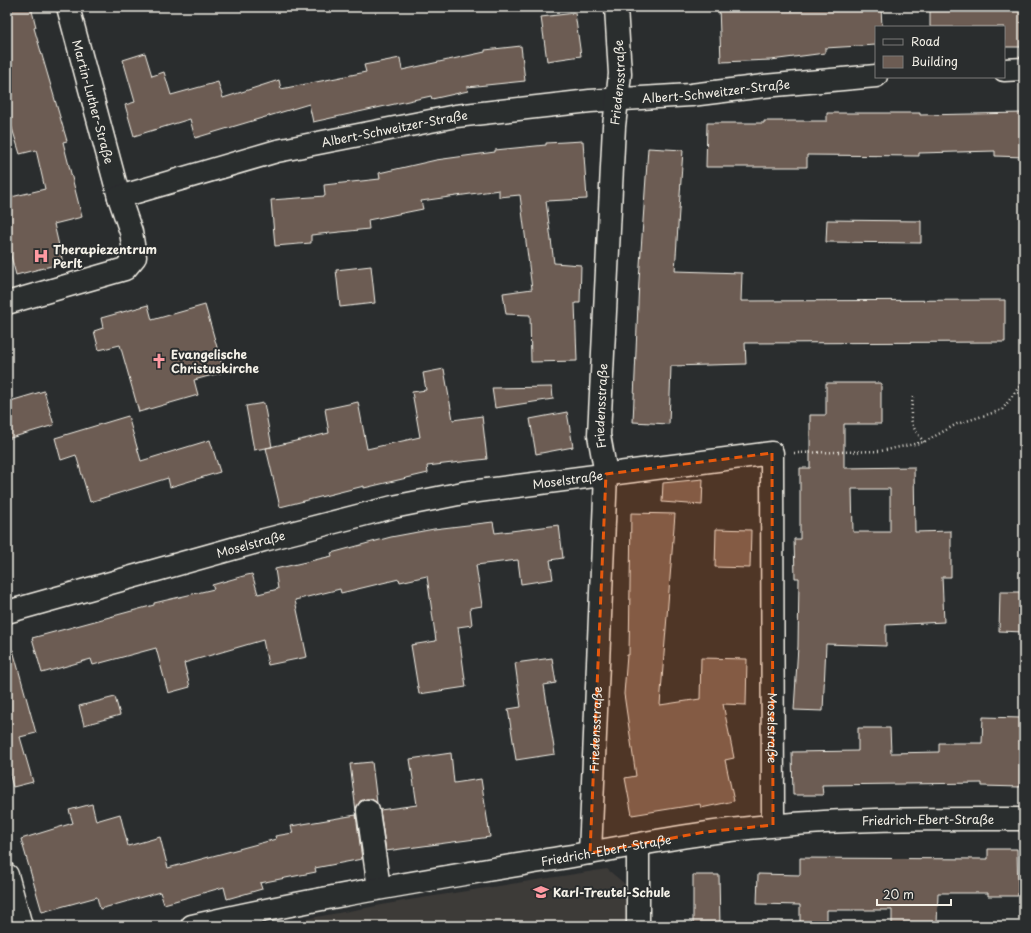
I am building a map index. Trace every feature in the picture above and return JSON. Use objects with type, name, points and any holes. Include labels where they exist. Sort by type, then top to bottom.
[{"type":"street","name":"Martin-Luther-Straße","points":[[68,7],[119,197]]},
{"type":"street","name":"Friedensstraße","points":[[590,853],[606,474],[599,436],[614,126],[620,74],[616,7]]},
{"type":"street","points":[[1005,70],[1024,70]]},
{"type":"street","name":"Albert-Schweitzer-Straße","points":[[119,197],[277,151],[456,116],[590,101],[691,95],[764,86],[875,76]]},
{"type":"street","points":[[7,303],[125,269],[134,257],[131,232],[119,197]]},
{"type":"street","name":"Moselstraße","points":[[7,612],[264,540],[393,508],[462,493],[772,453],[773,825]]},
{"type":"street","points":[[368,811],[379,888]]},
{"type":"street","name":"Friedrich-Ebert-Straße","points":[[192,926],[268,918],[379,888],[638,846],[704,832],[773,825],[868,821],[1024,819]]},
{"type":"street","points":[[638,846],[638,926]]},
{"type":"street","points":[[7,875],[22,926]]},
{"type":"path","points":[[772,453],[881,452],[924,442],[957,424],[1002,410],[1019,387],[1024,387]]},
{"type":"path","points":[[913,397],[910,415],[912,427],[924,442]]},
{"type":"highlighted area","points":[[772,453],[773,825],[705,832],[590,853],[606,474]]},
{"type":"shaded area","name":"Karl-Treutel-Schule","points":[[607,869],[626,885],[626,926],[300,926],[300,920],[409,900]]},
{"type":"building","points":[[7,7],[31,7],[36,27],[34,28],[67,141],[63,142],[82,217],[54,224],[63,263],[16,275],[7,241],[7,198],[45,189],[36,150],[20,154],[7,112]]},
{"type":"building","points":[[719,7],[881,7],[882,26],[875,26],[875,45],[825,48],[825,53],[771,60],[721,62]]},
{"type":"building","points":[[930,7],[1024,8],[1024,47],[1005,47],[1005,26],[930,26]]},
{"type":"building","points":[[575,13],[581,56],[547,61],[541,17]]},
{"type":"building","points":[[521,46],[525,81],[467,87],[468,91],[432,99],[431,96],[313,122],[309,104],[195,138],[190,119],[134,136],[125,105],[135,102],[123,60],[145,53],[152,76],[164,72],[171,95],[218,82],[223,98],[279,80],[281,89],[366,72],[364,65],[400,58],[402,70],[485,52],[485,50]]},
{"type":"building","points":[[827,113],[920,113],[920,115],[1024,113],[1024,157],[995,156],[995,151],[919,153],[919,156],[807,155],[807,167],[706,167],[707,123],[827,121]]},
{"type":"building","points":[[583,141],[587,199],[546,201],[554,263],[581,265],[580,303],[575,303],[577,361],[531,362],[530,315],[506,314],[503,293],[532,289],[520,195],[499,197],[499,190],[421,201],[423,209],[368,220],[369,229],[311,235],[311,243],[275,246],[271,200],[325,196],[324,185],[380,179],[379,173],[436,160],[495,152],[495,150],[546,145],[546,143]]},
{"type":"building","points":[[648,148],[683,150],[675,271],[742,273],[741,301],[1005,300],[1005,342],[745,343],[746,364],[671,366],[669,424],[633,422],[639,280]]},
{"type":"building","points":[[827,220],[921,221],[921,243],[826,242]]},
{"type":"building","points":[[371,266],[375,303],[340,307],[336,270]]},
{"type":"building","points":[[148,305],[152,320],[205,305],[224,372],[194,380],[198,395],[139,412],[120,345],[99,350],[94,331],[103,328],[101,318]]},
{"type":"building","points":[[444,369],[453,420],[482,416],[487,459],[427,466],[428,473],[364,488],[364,486],[280,507],[266,448],[329,433],[325,409],[358,402],[367,449],[420,437],[412,392],[426,390],[423,373]]},
{"type":"building","points":[[826,383],[881,383],[881,424],[844,424],[844,468],[914,467],[915,532],[951,531],[951,577],[942,577],[944,622],[886,625],[886,646],[826,644],[823,711],[794,710],[798,646],[799,578],[795,578],[794,539],[800,539],[800,468],[810,468],[810,415],[826,415]],"holes":[[[852,489],[890,489],[890,532],[853,532]]]},
{"type":"building","points":[[552,387],[553,399],[495,408],[492,388]]},
{"type":"building","points":[[44,391],[54,425],[7,439],[7,402]]},
{"type":"building","points":[[264,403],[272,447],[254,450],[246,406]]},
{"type":"building","points":[[567,412],[573,447],[536,454],[530,419]]},
{"type":"building","points":[[128,416],[141,461],[210,440],[220,472],[170,487],[168,478],[90,502],[76,455],[61,460],[55,438]]},
{"type":"building","points":[[703,479],[702,505],[662,502],[663,483]]},
{"type":"building","points":[[631,513],[675,514],[660,705],[700,699],[701,658],[747,659],[746,705],[723,704],[734,758],[725,760],[734,801],[701,808],[700,804],[632,815],[625,778],[636,776],[624,694],[627,655],[629,655]]},
{"type":"building","points":[[493,522],[495,533],[559,525],[563,558],[550,560],[553,579],[521,584],[518,560],[476,565],[482,606],[470,608],[472,625],[458,627],[466,687],[419,694],[411,645],[436,641],[427,576],[400,582],[399,579],[341,593],[340,589],[295,600],[307,657],[268,665],[263,640],[184,663],[190,687],[168,693],[156,648],[93,665],[91,659],[42,673],[32,638],[154,605],[154,603],[214,589],[212,585],[252,574],[258,594],[278,589],[275,569],[332,556],[331,553],[391,537],[434,529]]},
{"type":"building","points":[[716,529],[751,530],[750,568],[715,567]]},
{"type":"building","points":[[1000,592],[1024,592],[1024,632],[999,631]]},
{"type":"building","points":[[7,650],[13,650],[36,733],[20,737],[33,782],[13,787],[7,765]]},
{"type":"building","points":[[552,658],[556,683],[544,685],[555,754],[516,760],[508,709],[521,707],[515,663]]},
{"type":"building","points":[[115,697],[120,715],[84,725],[79,706]]},
{"type":"building","points":[[983,717],[1021,718],[1020,787],[982,786],[982,783],[822,785],[823,795],[793,795],[792,752],[858,751],[858,728],[890,728],[891,753],[939,752],[939,743],[982,743]]},
{"type":"building","points":[[451,753],[454,783],[481,779],[490,837],[386,851],[380,810],[417,805],[410,759]]},
{"type":"building","points":[[372,762],[377,803],[372,799],[360,801],[356,811],[350,764]]},
{"type":"building","points":[[92,804],[96,821],[120,814],[128,846],[160,837],[168,868],[276,839],[275,836],[293,833],[291,826],[356,815],[362,859],[315,868],[316,872],[260,883],[262,889],[227,899],[224,887],[164,904],[160,892],[100,909],[97,897],[42,912],[21,839],[73,823],[69,810]]},
{"type":"building","points":[[988,849],[1017,849],[1018,896],[988,896],[988,893],[938,893],[937,926],[892,926],[892,910],[827,910],[827,926],[800,926],[800,905],[757,904],[758,874],[800,875],[800,858],[988,859]]},
{"type":"building","points":[[693,875],[719,875],[720,926],[693,926]]},
{"type":"place","name":"Therapiezentrum Perlt","points":[[41,256]]},
{"type":"place","name":"Evangelische Christuskirche","points":[[159,361]]},
{"type":"place","name":"Karl-Treutel-Schule","points":[[541,892]]}]
